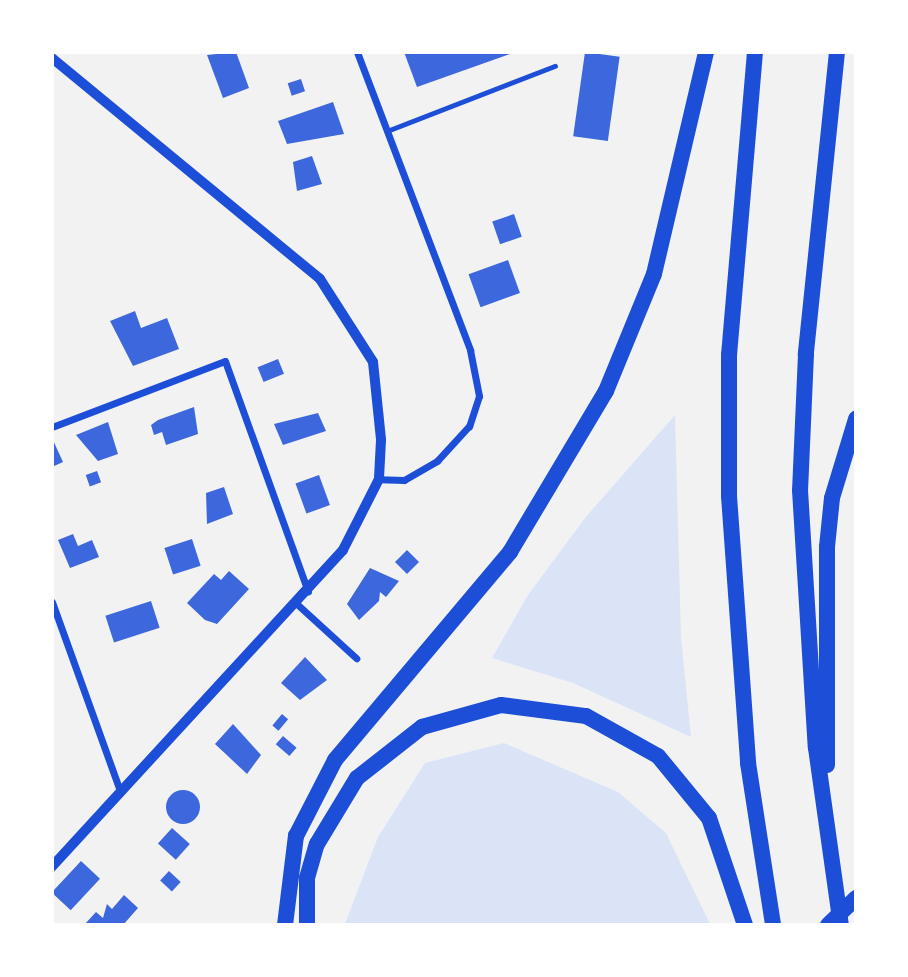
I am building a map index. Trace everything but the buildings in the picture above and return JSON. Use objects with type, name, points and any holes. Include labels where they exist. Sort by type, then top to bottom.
[{"type":"highway","points":[[285,925],[296,836],[335,760],[510,552],[606,391],[654,274],[706,52]]},
{"type":"highway","points":[[755,52],[729,355],[729,496],[748,763],[773,922]]},
{"type":"highway","points":[[837,52],[806,354],[800,490],[804,620],[829,848],[842,925]]},
{"type":"highway","points":[[829,848],[827,547],[832,498],[856,419]]},
{"type":"highway","points":[[307,925],[307,878],[317,844],[357,778],[422,727],[501,705],[586,716],[658,756],[709,818],[745,925]]},
{"type":"highway","points":[[828,925],[856,898]]},
{"type":"street","points":[[356,52],[470,350],[479,396],[469,426],[438,461],[404,480],[379,479]]},
{"type":"street","points":[[52,58],[254,221],[342,304],[373,362],[380,400],[379,479],[363,519],[309,593],[52,866]]},
{"type":"street","points":[[52,427],[225,361],[309,593]]},
{"type":"street","points":[[52,602],[120,791]]},
{"type":"street","points":[[298,605],[356,658]]},
{"type":"lane","points":[[387,131],[555,66]]},
{"type":"shaded area","points":[[675,415],[681,637],[691,737],[573,683],[492,658],[528,595],[585,518]]},
{"type":"shaded area","points":[[504,743],[618,792],[666,833],[710,924],[345,924],[378,837],[425,763]]}]
